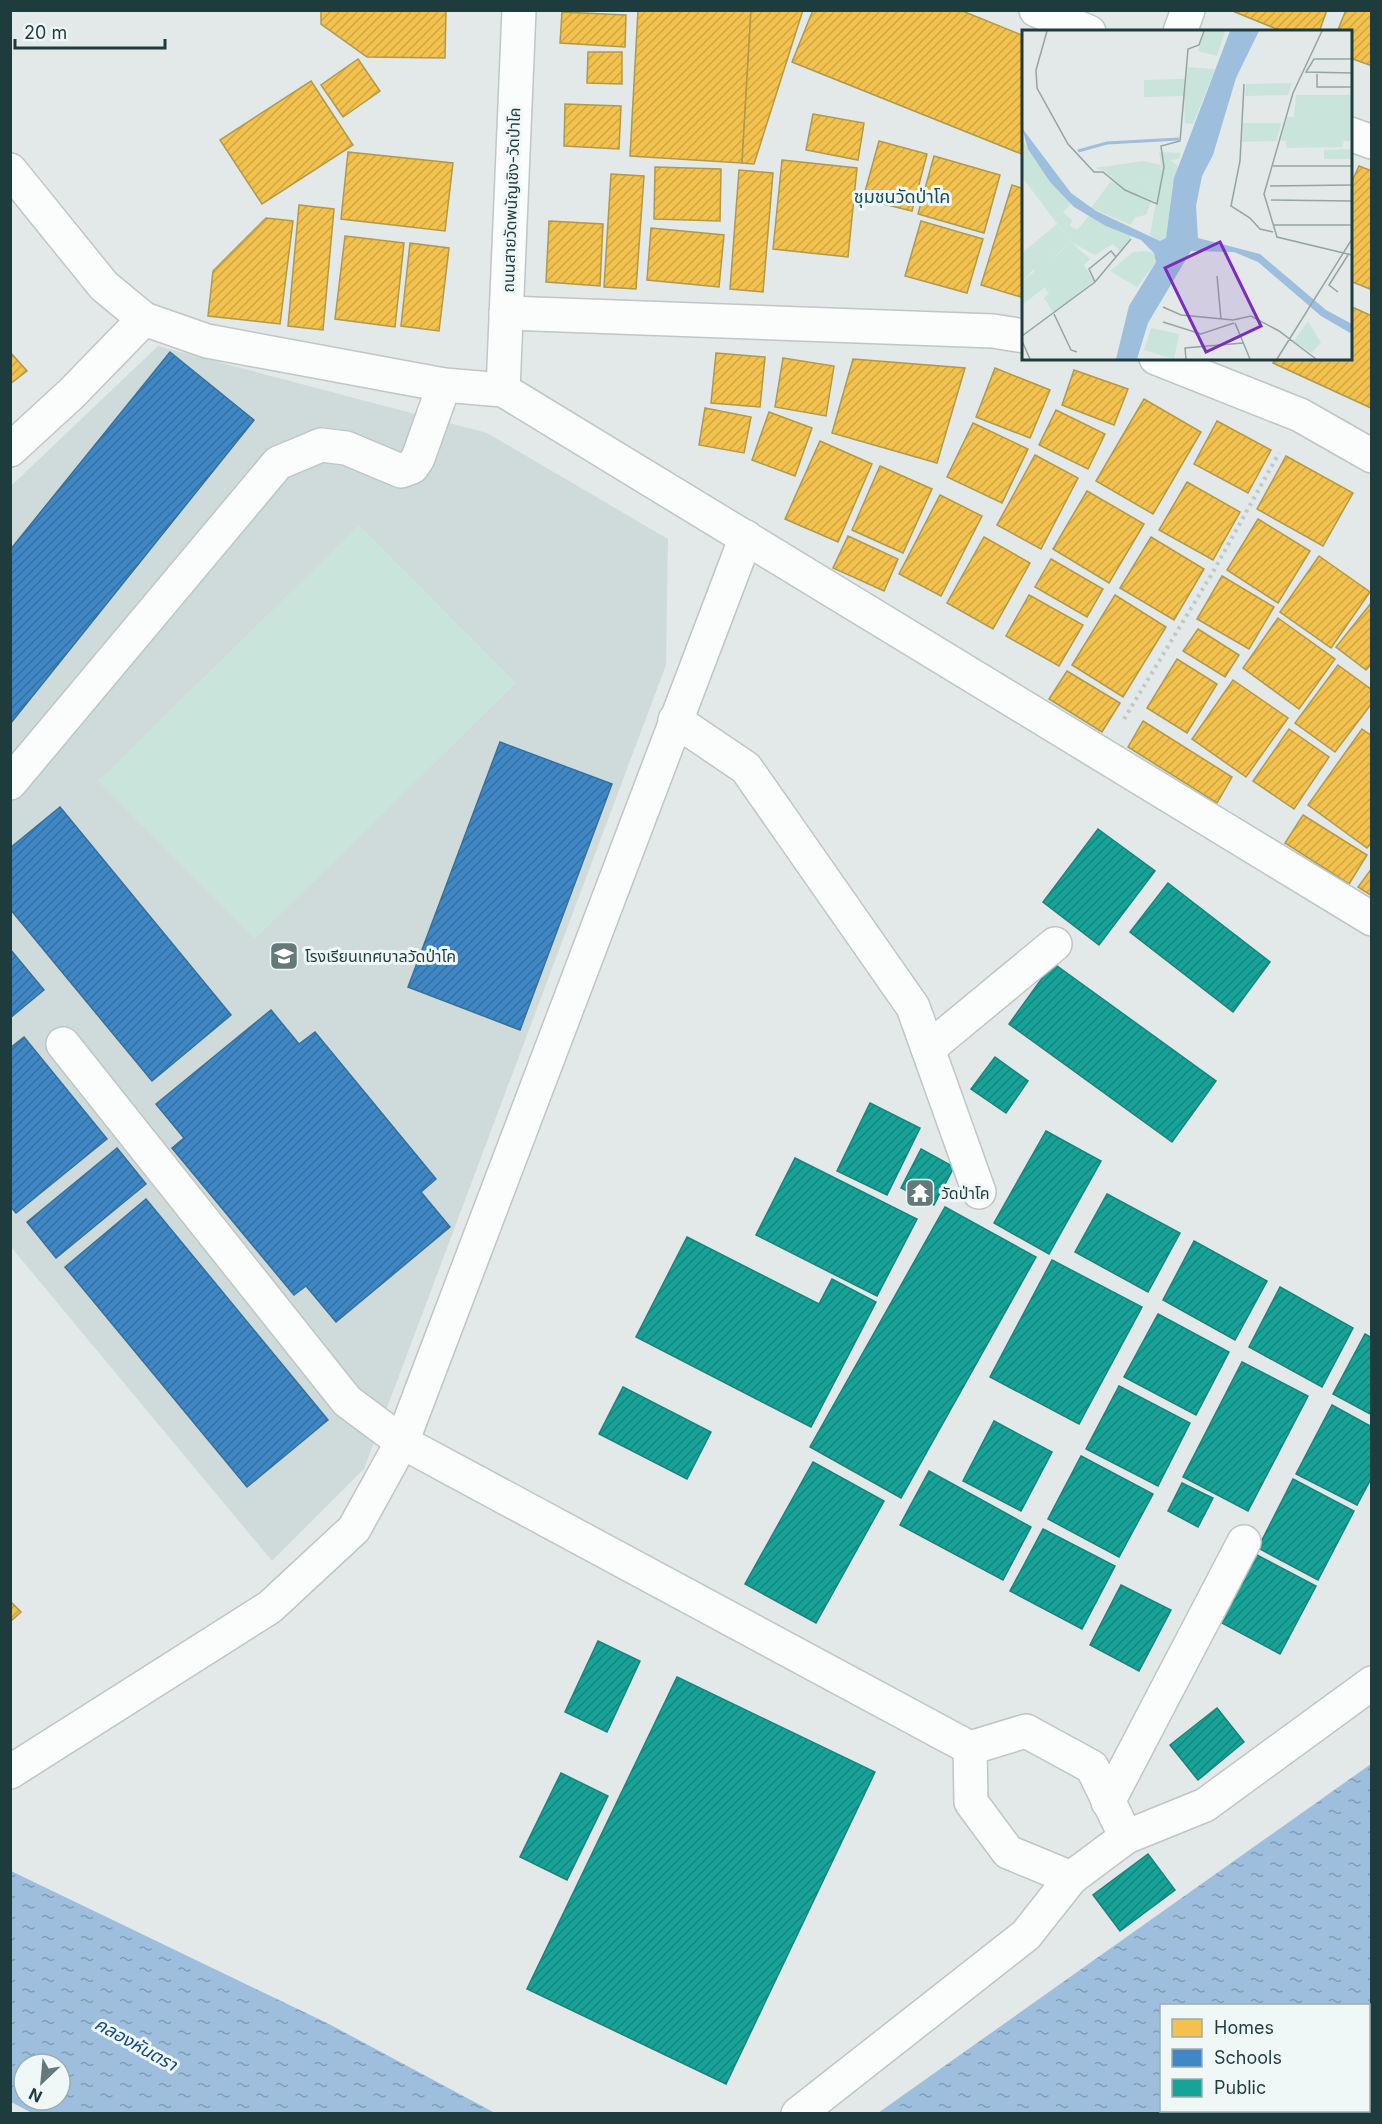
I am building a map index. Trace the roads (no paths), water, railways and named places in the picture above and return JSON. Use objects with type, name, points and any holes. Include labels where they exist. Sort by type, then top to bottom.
[{"type":"street","name":"ถนนสายวัดพนัญเชิง-วัดป่าโค","points":[[503,390],[519,10]]},
{"type":"street","points":[[1036,10],[1084,30]]},
{"type":"street","points":[[1181,30],[1188,10]]},
{"type":"street","points":[[1352,135],[1371,142]]},
{"type":"street","points":[[10,170],[104,286],[144,319],[207,341],[444,385],[503,390],[1371,919]]},
{"type":"street","points":[[506,313],[993,331],[1022,336]]},
{"type":"street","points":[[10,450],[71,394],[144,319]]},
{"type":"street","points":[[1161,360],[1300,414],[1371,456]]},
{"type":"street","points":[[10,783],[278,463],[321,445],[346,448],[400,471],[412,467],[418,458],[444,385]]},
{"type":"street","points":[[10,1772],[270,1607],[354,1529],[402,1442],[746,537]]},
{"type":"street","points":[[675,720],[746,768],[913,1007],[979,1192]]},
{"type":"street","points":[[928,1049],[1055,945]]},
{"type":"street","points":[[63,1044],[347,1401],[402,1442],[970,1748],[1026,1731],[1092,1767],[1126,1837]]},
{"type":"street","points":[[1108,1802],[1245,1542]]},
{"type":"street","points":[[798,2114],[1026,1935],[1071,1878],[1126,1837],[1205,1805],[1371,1683]]},
{"type":"street","points":[[970,1748],[971,1802],[1008,1852],[1071,1878]]},
{"type":"water","points":[[1371,1764],[1371,2113],[878,2113]]},
{"type":"water","name":"คลองหันตรา","points":[[11,1871],[329,2024],[495,2113],[30,2112],[72,2112],[72,2052],[12,2052],[12,2103]]},
{"type":"place","name":"โรงเรียนเทศบาลวัดป่าโค","points":[[284,956]]},
{"type":"place","name":"วัดป่าโค","points":[[920,1193]]},
{"type":"district","name":"ชุมชนวัดป่าโค","points":[[902,196]]}]
